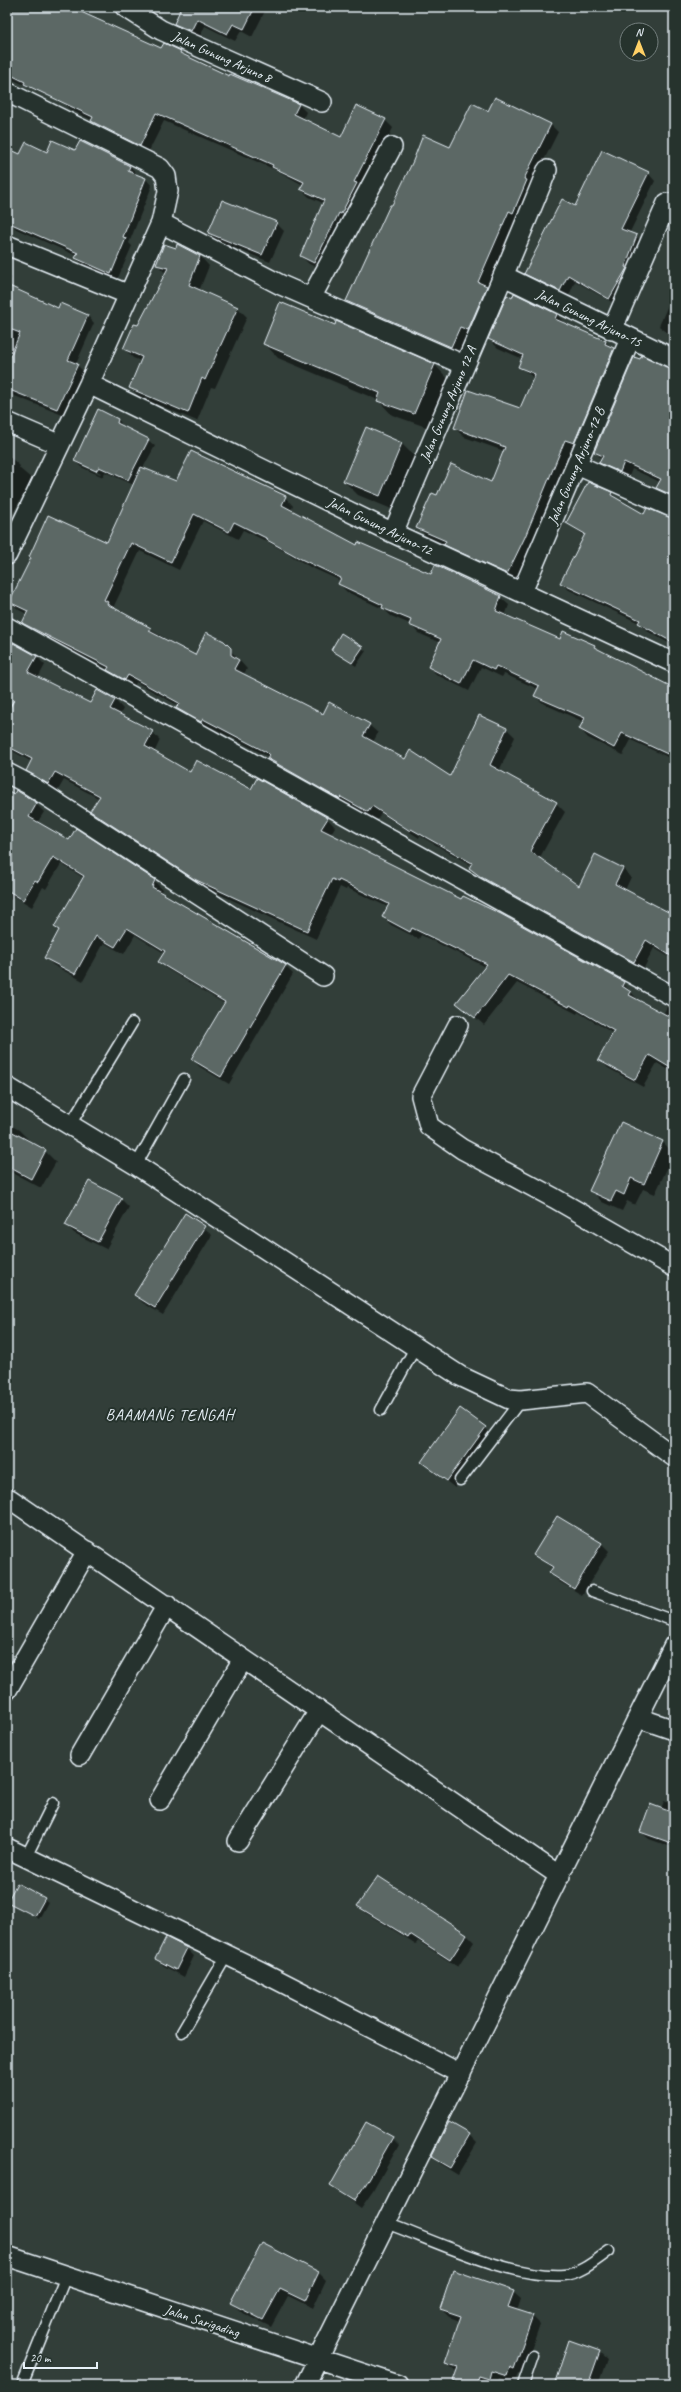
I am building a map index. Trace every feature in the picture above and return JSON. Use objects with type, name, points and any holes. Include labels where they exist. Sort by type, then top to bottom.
[{"type":"street","name":"Jalan Gunung Arjuno 8","points":[[125,7],[161,30],[322,102]]},
{"type":"street","points":[[7,92],[160,168],[166,176],[168,191],[161,223],[127,294],[89,384],[58,444],[7,555]]},
{"type":"street","points":[[311,298],[392,147]]},
{"type":"street","name":"Jalan Gunung Arjuno 12 A","points":[[394,533],[464,365],[504,276],[547,170]]},
{"type":"street","points":[[612,330],[667,203]]},
{"type":"street","points":[[161,223],[311,298],[464,365]]},
{"type":"street","points":[[7,245],[127,294]]},
{"type":"street","name":"Jalan Gunung Arjuno-15","points":[[504,276],[630,339],[674,359]]},
{"type":"street","name":"Jalan Gunung Arjuno-12 B","points":[[522,592],[630,339]]},
{"type":"street","name":"Jalan Gunung Arjuno-12","points":[[89,384],[394,533],[674,663]]},
{"type":"street","points":[[7,422],[58,444]]},
{"type":"street","points":[[577,465],[674,508]]},
{"type":"street","points":[[7,627],[674,997]]},
{"type":"street","points":[[7,773],[28,784],[323,976]]},
{"type":"street","points":[[458,1025],[422,1096],[429,1126],[462,1149],[554,1198],[674,1267]]},
{"type":"street","points":[[7,1087],[136,1165],[415,1348],[473,1382],[500,1395],[521,1400],[587,1393],[674,1457]]},
{"type":"street","points":[[10,1499],[167,1605],[244,1660],[560,1876]]},
{"type":"street","points":[[7,1690],[87,1551]]},
{"type":"street","points":[[80,1755],[167,1605]]},
{"type":"street","points":[[306,2385],[674,1645]]},
{"type":"street","points":[[160,1800],[244,1660]]},
{"type":"street","points":[[238,1841],[319,1711]]},
{"type":"street","points":[[639,1718],[674,1730]]},
{"type":"street","points":[[7,1848],[227,1955],[461,2074]]},
{"type":"street","name":"Jalan Sarigading","points":[[7,2256],[318,2360],[398,2385]]},
{"type":"lane","points":[[70,1125],[132,1023]]},
{"type":"lane","points":[[136,1165],[184,1079]]},
{"type":"lane","points":[[381,1410],[415,1348]]},
{"type":"lane","points":[[460,1480],[521,1400]]},
{"type":"lane","points":[[592,1591],[674,1621]]},
{"type":"lane","points":[[26,1857],[53,1803]]},
{"type":"lane","points":[[182,2032],[227,1955]]},
{"type":"lane","points":[[386,2224],[508,2268],[539,2274],[565,2275],[582,2269],[609,2251]]},
{"type":"lane","points":[[22,2385],[66,2276]]},
{"type":"lane","points":[[523,2385],[532,2356]]},
{"type":"building","points":[[7,7],[70,7],[161,48],[164,43],[181,51],[180,53],[229,76],[230,74],[299,104],[294,114],[341,137],[356,105],[386,119],[354,182],[357,183],[341,214],[339,213],[314,263],[300,256],[324,200],[300,189],[304,182],[272,167],[273,165],[156,113],[140,146],[91,121],[93,117],[24,84],[25,82],[7,73]]},
{"type":"building","points":[[174,7],[255,7],[244,29],[233,24],[227,34],[197,19],[191,31],[174,24],[180,10]]},
{"type":"building","points":[[495,97],[551,124],[524,179],[527,180],[513,213],[509,211],[478,282],[487,286],[468,330],[460,327],[451,347],[346,301],[390,205],[392,205],[413,161],[423,135],[450,147],[472,103],[488,111]]},
{"type":"building","points":[[52,140],[75,150],[80,141],[130,166],[128,171],[146,178],[123,237],[126,238],[111,274],[75,258],[78,253],[7,222],[7,148],[20,154],[26,142],[47,152]]},
{"type":"building","points":[[602,150],[649,172],[621,229],[637,235],[625,267],[627,268],[609,299],[568,275],[560,291],[524,274],[562,199],[575,206]]},
{"type":"building","points":[[222,200],[277,222],[262,255],[208,233]]},
{"type":"building","points":[[164,244],[176,248],[177,244],[200,256],[189,285],[238,307],[205,380],[202,378],[188,413],[129,388],[142,357],[123,349],[134,324],[138,325],[168,268],[156,265]]},
{"type":"building","points":[[7,285],[58,308],[60,303],[88,315],[68,360],[78,364],[57,409],[7,389],[7,364],[20,333],[7,328]]},
{"type":"building","points":[[514,293],[557,314],[555,319],[606,341],[605,344],[614,348],[574,443],[565,440],[525,537],[507,574],[444,545],[446,541],[416,528],[432,493],[437,495],[451,464],[491,482],[505,447],[454,428],[468,390],[520,408],[535,374],[518,367],[523,355],[488,339],[507,295],[512,298]]},
{"type":"building","points":[[280,302],[335,325],[336,321],[435,364],[414,414],[377,401],[380,393],[263,344]]},
{"type":"building","points":[[642,355],[674,370],[674,496],[656,488],[661,479],[624,462],[620,472],[599,463],[603,456],[594,452],[634,357],[640,359]]},
{"type":"building","points":[[98,409],[118,419],[117,423],[149,439],[128,480],[99,467],[96,471],[74,461]]},
{"type":"building","points":[[366,427],[402,443],[380,496],[343,481]]},
{"type":"building","points":[[191,451],[286,496],[282,505],[357,545],[358,542],[431,574],[435,565],[501,596],[496,611],[560,639],[563,631],[595,645],[594,647],[674,688],[674,757],[622,733],[614,748],[579,729],[585,718],[534,696],[539,686],[496,666],[494,670],[473,660],[461,684],[428,667],[441,639],[409,625],[411,620],[382,608],[383,605],[338,584],[341,578],[301,559],[267,540],[268,539],[234,522],[229,532],[194,514],[171,562],[131,543],[104,600],[108,602],[107,604],[151,628],[149,631],[195,655],[206,632],[224,641],[231,648],[231,655],[239,660],[234,669],[323,714],[329,702],[370,724],[363,736],[405,759],[410,750],[450,776],[479,715],[507,728],[490,765],[557,802],[530,851],[579,886],[595,854],[623,868],[615,884],[674,915],[674,958],[646,940],[634,962],[481,877],[469,868],[472,863],[411,829],[410,831],[372,806],[368,812],[341,797],[339,799],[267,758],[269,755],[266,752],[203,719],[201,722],[176,708],[179,703],[128,675],[125,680],[107,670],[109,667],[22,623],[28,611],[9,602],[31,558],[29,557],[48,515],[107,542],[141,467],[176,481]]},
{"type":"building","points":[[588,482],[612,492],[611,495],[644,514],[647,508],[674,519],[674,643],[638,623],[640,620],[560,583],[585,534],[566,523]]},
{"type":"building","points":[[341,633],[363,647],[352,663],[331,650]]},
{"type":"building","points":[[13,643],[37,656],[28,672],[90,703],[97,690],[115,700],[110,709],[153,731],[145,746],[190,772],[196,760],[251,789],[257,778],[328,818],[321,829],[461,899],[463,896],[501,914],[624,982],[622,986],[631,992],[629,995],[674,1019],[674,1070],[649,1055],[635,1080],[598,1060],[614,1031],[570,1005],[569,1007],[508,975],[475,1018],[456,1003],[487,964],[412,928],[410,932],[382,917],[389,904],[339,880],[338,882],[332,879],[307,931],[194,879],[90,811],[100,796],[55,772],[48,784],[26,771],[32,759],[7,746],[7,713],[14,700],[7,711],[7,655]]},
{"type":"building","points":[[7,790],[14,794],[16,790],[37,803],[29,817],[69,840],[76,828],[155,880],[152,887],[286,965],[221,1077],[191,1059],[225,1002],[158,962],[165,951],[127,928],[115,947],[96,936],[75,974],[44,958],[59,930],[54,927],[84,876],[53,857],[38,882],[35,880],[23,900],[7,890]]},
{"type":"building","points":[[621,1122],[663,1141],[644,1184],[631,1178],[624,1195],[616,1191],[611,1201],[589,1191]]},
{"type":"building","points":[[7,1129],[46,1150],[31,1179],[7,1166]]},
{"type":"building","points":[[89,1181],[122,1198],[98,1242],[65,1225]]},
{"type":"building","points":[[185,1213],[205,1226],[155,1308],[134,1295]]},
{"type":"building","points":[[460,1408],[486,1427],[447,1481],[421,1462]]},
{"type":"building","points":[[557,1516],[602,1543],[574,1589],[549,1573],[553,1567],[533,1555]]},
{"type":"building","points":[[650,1804],[674,1813],[674,1844],[640,1832]]},
{"type":"building","points":[[378,1876],[467,1934],[450,1960],[410,1934],[408,1937],[357,1906]]},
{"type":"building","points":[[17,1883],[45,1898],[35,1916],[7,1902]]},
{"type":"building","points":[[166,1937],[187,1948],[176,1970],[155,1959]]},
{"type":"building","points":[[366,2122],[393,2137],[366,2184],[354,2201],[330,2186]]},
{"type":"building","points":[[449,2122],[470,2134],[450,2168],[431,2157]]},
{"type":"building","points":[[262,2243],[319,2272],[305,2301],[280,2289],[263,2320],[230,2303]]},
{"type":"building","points":[[453,2270],[514,2291],[508,2307],[533,2315],[514,2369],[510,2367],[507,2376],[491,2371],[489,2379],[479,2376],[476,2385],[465,2385],[453,2381],[458,2367],[445,2363],[461,2316],[440,2309]]},
{"type":"building","points":[[569,2340],[600,2351],[588,2385],[554,2385]]},
{"type":"district","name":"BAAMANG TENGAH","points":[[170,1415]]}]
